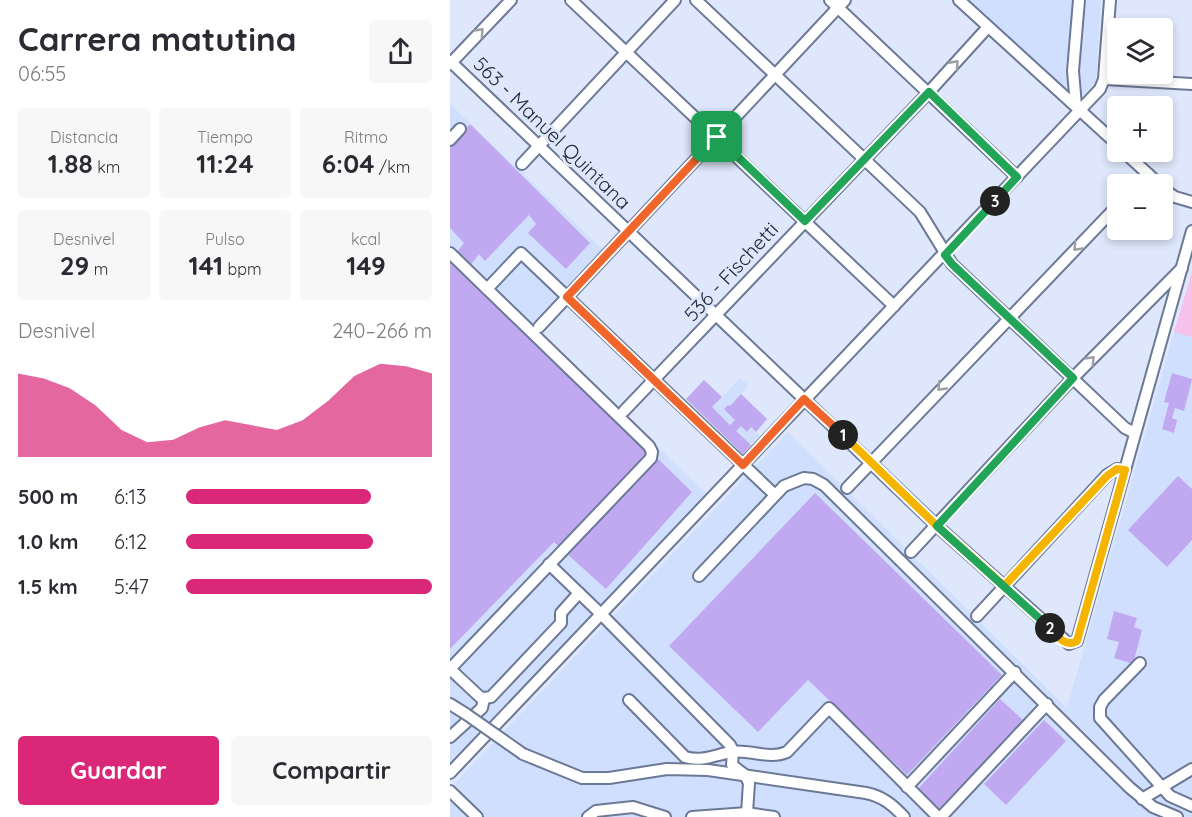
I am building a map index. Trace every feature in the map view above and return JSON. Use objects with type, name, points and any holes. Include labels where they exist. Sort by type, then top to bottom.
[{"type":"street","points":[[450,62],[511,0]]},
{"type":"street","points":[[571,0],[894,306]]},
{"type":"street","points":[[522,164],[675,0]]},
{"type":"street","points":[[696,0],[924,217],[952,264],[1125,428],[1136,434]]},
{"type":"street","points":[[959,0],[1107,135]]},
{"type":"street","points":[[1079,0],[1073,71],[1079,108]]},
{"type":"street","points":[[450,773],[804,399],[945,255],[1079,108],[1100,90],[1104,79],[1110,0]]},
{"type":"street","points":[[539,327],[564,295],[717,137],[838,3],[1017,177]]},
{"type":"street","name":"536 - Fischetti","points":[[624,411],[929,92],[988,27]]},
{"type":"street","name":"563 - Manuel Quintana","points":[[450,62],[937,526],[1064,642],[1073,644],[1077,641],[1125,470]]},
{"type":"street","points":[[1104,79],[1192,84]]},
{"type":"street","points":[[450,140],[460,129]]},
{"type":"street","points":[[1135,162],[1148,174]]},
{"type":"street","points":[[1173,196],[1192,202]]},
{"type":"street","points":[[847,488],[1009,316],[1107,216]]},
{"type":"street","points":[[977,616],[1107,476],[1117,469],[1125,470],[1186,265],[1192,231]]},
{"type":"street","points":[[450,253],[649,446],[652,452],[651,458],[450,669],[484,698],[491,697],[561,623],[561,613],[579,593]]},
{"type":"street","points":[[487,289],[521,253],[775,495]]},
{"type":"street","points":[[911,552],[1073,378],[1186,265]]},
{"type":"street","points":[[699,576],[775,495],[792,481],[804,478],[813,479],[825,486],[1142,799],[1153,807],[1177,817]]},
{"type":"street","points":[[549,564],[730,746],[733,752],[732,765],[745,775],[749,783],[747,813]]},
{"type":"street","points":[[1140,663],[1104,700],[1100,707],[1100,718],[1170,796],[1192,806]]},
{"type":"street","points":[[907,787],[1015,672]]},
{"type":"street","points":[[450,737],[482,708],[484,698]]},
{"type":"street","points":[[629,700],[685,757],[695,760],[733,752],[780,755],[788,752],[829,708],[940,817],[1047,704]]},
{"type":"street","points":[[450,704],[522,754],[569,774],[588,779],[667,769],[708,770],[875,795],[897,809],[904,817]]},
{"type":"street","points":[[1142,799],[1192,769]]},
{"type":"street","points":[[450,791],[477,817]]},
{"type":"street","points":[[588,817],[596,811],[633,807],[665,817]]},
{"type":"street","points":[[692,817],[747,813],[774,817]]},
{"type":"shaded area","points":[[969,0],[1101,0],[1096,82],[1079,99],[1074,99]]},
{"type":"shaded area","points":[[450,104],[602,249],[530,326],[707,494],[450,763]]},
{"type":"shaded area","points":[[1192,272],[1192,337],[1174,332]]},
{"type":"shaded area","points":[[1174,332],[1192,337],[1192,817],[450,817],[450,788],[788,432],[1067,708]]},
{"type":"shaded area","points":[[740,378],[749,386],[730,406],[760,436],[743,454],[704,416]]},
{"type":"building","points":[[470,124],[590,243],[566,269],[528,233],[536,224],[529,215],[485,261],[479,254],[466,271],[692,492],[606,589],[554,542],[450,649],[450,261],[464,243],[450,228],[450,146]]},
{"type":"building","points":[[1172,373],[1192,379],[1184,411],[1175,408],[1172,418],[1177,420],[1174,433],[1162,429],[1169,403],[1164,402]]},
{"type":"building","points":[[704,380],[722,397],[712,407],[730,425],[735,420],[724,409],[741,394],[767,419],[756,432],[751,427],[747,432],[741,426],[736,431],[751,445],[743,454],[686,399]]},
{"type":"building","points":[[1178,476],[1192,489],[1192,540],[1167,567],[1128,530]]},
{"type":"building","points":[[815,493],[1002,675],[907,775],[808,680],[758,732],[669,646]]},
{"type":"building","points":[[1114,611],[1137,618],[1134,627],[1142,630],[1133,664],[1114,658],[1119,642],[1107,639]]},
{"type":"building","points":[[1000,699],[1023,720],[941,810],[918,789]]},
{"type":"building","points":[[1044,720],[1066,741],[1006,805],[984,784]]},
{"type":"route","points":[[717,137],[567,297],[743,465],[804,399],[937,526],[1004,586],[1107,476],[1117,469],[1125,470],[1077,641],[1073,644],[1064,642],[937,526],[1073,378],[945,255],[1017,177],[929,92],[805,221],[717,137]]}]
